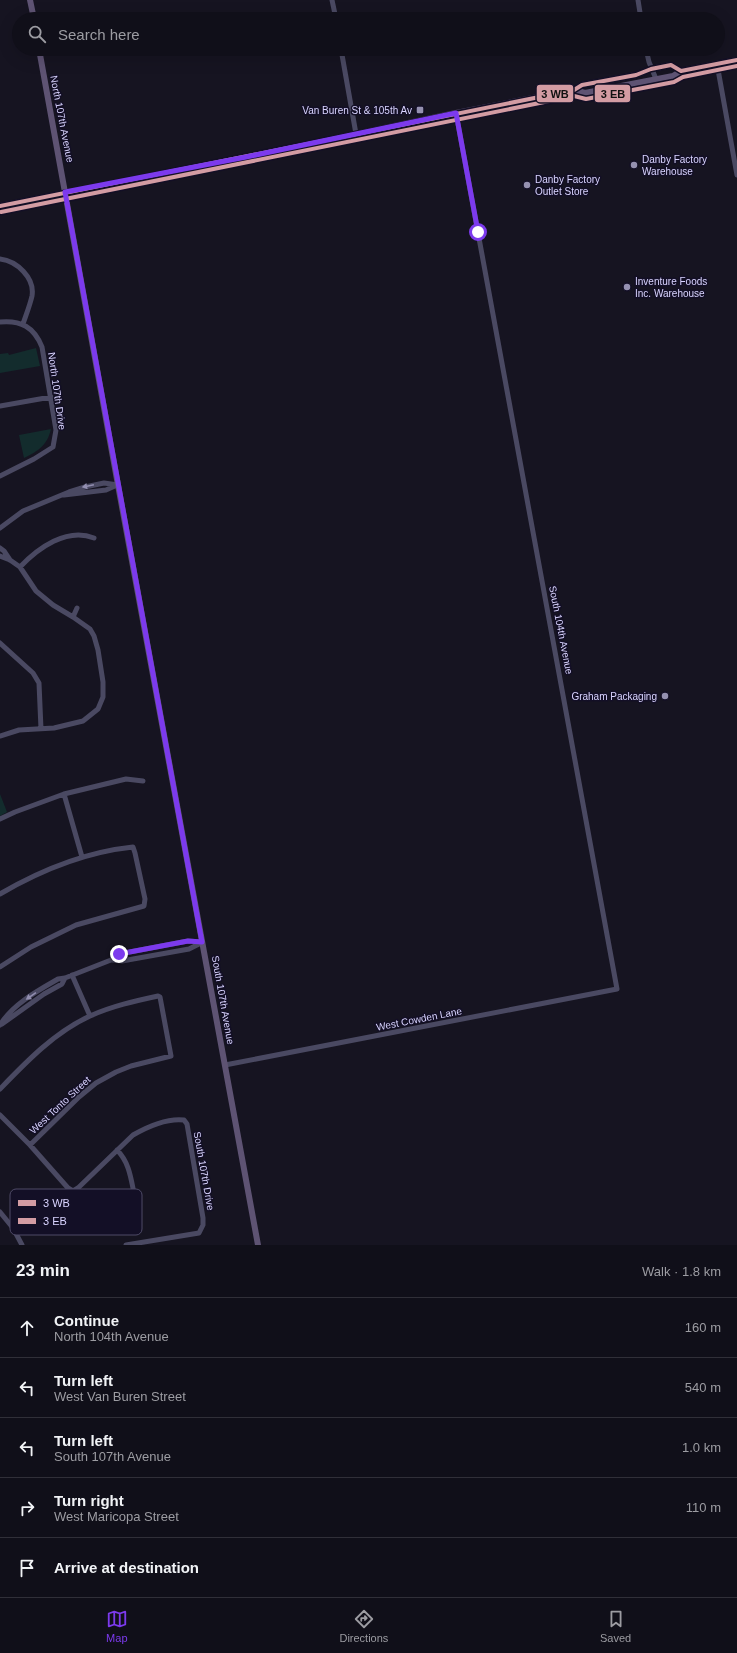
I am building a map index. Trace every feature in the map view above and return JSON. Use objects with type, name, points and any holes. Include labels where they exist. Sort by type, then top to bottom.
[{"type":"main road","points":[[30,0],[33,12]]},
{"type":"main road","name":"North 107th Avenue","points":[[40,56],[65,192]]},
{"type":"main road","points":[[574,90],[584,93],[609,89],[673,76],[681,71],[737,60]]},
{"type":"main road","points":[[0,206],[574,90],[582,85],[636,75],[651,69],[671,65],[681,71]]},
{"type":"main road","points":[[609,89],[614,84],[638,79],[651,69]]},
{"type":"main road","name":"South 107th Avenue","points":[[65,192],[258,1245]]},
{"type":"street","points":[[332,0],[335,12]]},
{"type":"street","points":[[638,0],[640,12]]},
{"type":"street","points":[[342,56],[356,134]]},
{"type":"street","points":[[648,56],[656,80]]},
{"type":"street","points":[[716,64],[737,175]]},
{"type":"street","name":"South 104th Avenue","points":[[456,113],[617,989]]},
{"type":"street","points":[[0,260],[11,261],[26,273],[32,288],[32,296],[22,324],[12,321],[0,322]]},
{"type":"street","name":"North 107th Drive","points":[[0,476],[34,459],[53,447],[56,430],[42,347],[33,332],[22,324]]},
{"type":"street","points":[[0,406],[51,397]]},
{"type":"street","points":[[0,528],[23,511],[60,496],[85,487],[104,484],[118,485]]},
{"type":"street","points":[[20,567],[43,547],[54,541],[75,535],[85,534],[94,538]]},
{"type":"street","points":[[0,548],[10,560]]},
{"type":"street","points":[[0,556],[10,560],[20,567],[36,590],[53,605],[90,629],[94,636],[98,650],[103,682],[103,697],[98,709],[83,721],[54,728],[19,730],[0,736]]},
{"type":"street","points":[[73,617],[77,608]]},
{"type":"street","points":[[0,643],[33,673],[39,683],[41,729]]},
{"type":"street","points":[[0,819],[64,794],[126,779],[143,781]]},
{"type":"street","points":[[64,794],[82,857]]},
{"type":"street","points":[[0,894],[18,883],[82,857],[133,847],[136,853],[145,899],[144,906],[76,925],[32,947],[0,967]]},
{"type":"street","points":[[0,1025],[44,994],[62,984],[65,978],[111,960],[119,954],[180,942],[202,942]]},
{"type":"street","points":[[0,1089],[38,1052],[60,1034],[90,1016],[72,975]]},
{"type":"street","name":"West Cowden Lane","points":[[225,1065],[617,989]]},
{"type":"street","name":"West Tonto Street","points":[[30,1145],[79,1097],[96,1083],[131,1066],[170,1056],[160,997],[158,996],[133,1001],[90,1016]]},
{"type":"street","points":[[0,1115],[30,1145],[70,1189]]},
{"type":"street","name":"South 107th Drive","points":[[117,1150],[133,1135],[143,1130],[165,1122],[184,1120],[187,1124],[204,1218],[203,1225],[199,1232],[126,1245]]},
{"type":"street","points":[[76,1189],[117,1150],[124,1157],[129,1166],[133,1189]]},
{"type":"street","points":[[0,1212],[10,1224]]},
{"type":"street","points":[[17,1235],[22,1245]]},
{"type":"green space","points":[[36,348],[40,366],[0,373],[0,354],[8,353],[9,355]]},
{"type":"green space","points":[[51,429],[44,444],[34,453],[24,458],[19,435]]},
{"type":"green space","points":[[0,794],[7,812],[0,816]]},
{"type":"transit line","points":[[0,206],[574,90],[582,85],[636,75],[651,69],[671,65],[681,71],[737,60]]},
{"type":"transit line","points":[[1,212],[574,96],[586,99],[674,82],[683,77],[737,66]]},
{"type":"place","name":"Van Buren St & 105th Av","points":[[420,110]]},
{"type":"place","name":"Danby Factory Warehouse","points":[[634,165]]},
{"type":"place","name":"Danby Factory Outlet Store","points":[[527,185]]},
{"type":"place","name":"Inventure Foods Inc. Warehouse","points":[[627,287]]},
{"type":"place","name":"Graham Packaging","points":[[665,696]]},
{"type":"route","points":[[119,954],[188,941],[202,942],[65,192],[246,157],[456,113],[478,232]]}]
